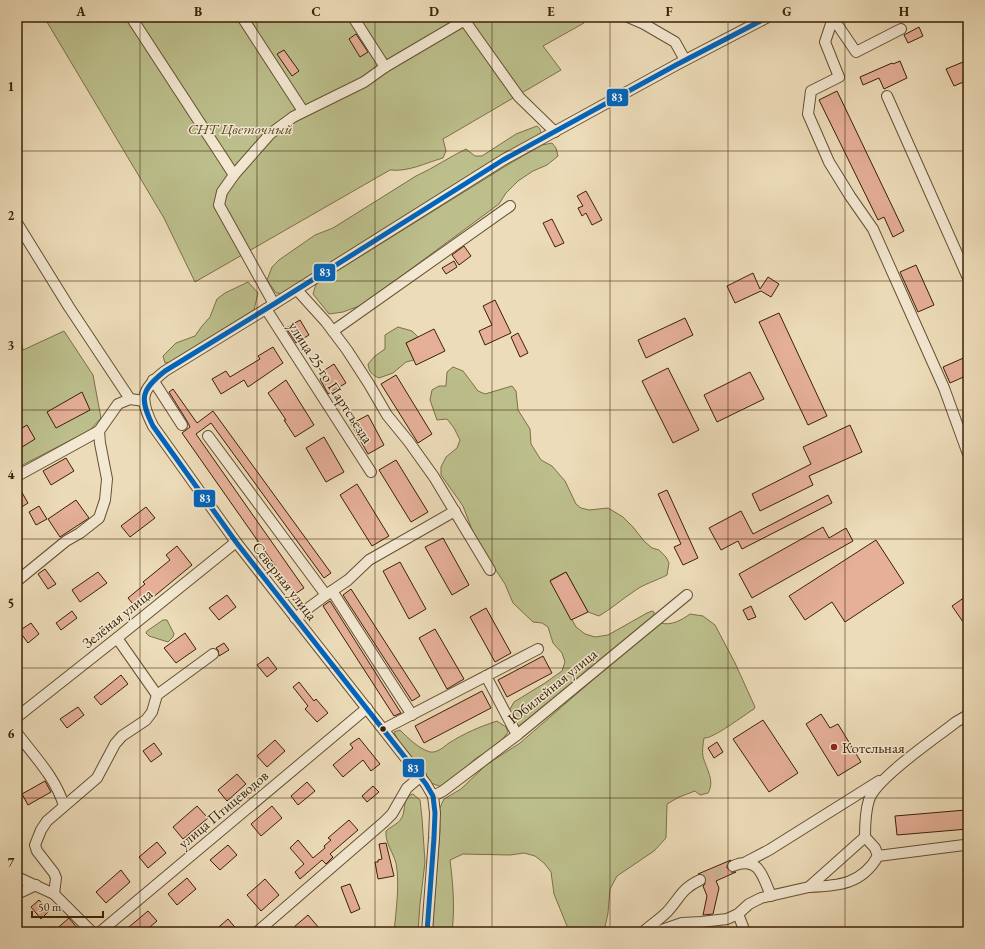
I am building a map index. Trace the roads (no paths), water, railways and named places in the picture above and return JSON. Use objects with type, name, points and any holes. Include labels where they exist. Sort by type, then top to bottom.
[{"type":"street","points":[[132,17],[234,175]]},
{"type":"street","points":[[242,17],[303,112]]},
{"type":"street","points":[[353,17],[384,67]]},
{"type":"street","points":[[628,17],[644,24],[675,42],[685,60]]},
{"type":"street","points":[[17,476],[99,431],[118,404],[130,399],[144,401],[146,390],[153,380],[165,371],[504,160],[685,60],[768,17]]},
{"type":"street","points":[[465,18],[519,97],[555,132]]},
{"type":"street","name":"улица 25-го Партсъезда","points":[[371,472],[270,307],[219,205],[222,192],[234,175],[270,134],[303,112],[364,82],[384,67],[465,18]]},
{"type":"street","points":[[831,19],[839,27],[856,52],[901,29]]},
{"type":"street","points":[[831,19],[825,42],[839,77],[810,91],[808,114],[829,162],[873,229],[944,388],[968,454]]},
{"type":"street","points":[[887,96],[968,278]]},
{"type":"street","points":[[333,331],[510,206]]},
{"type":"street","points":[[17,223],[69,308],[130,399]]},
{"type":"street","points":[[297,290],[333,331],[365,378],[387,415],[409,442],[434,477],[490,570]]},
{"type":"street","points":[[153,380],[182,425]]},
{"type":"street","name":"Северная улица","points":[[144,401],[147,413],[153,426],[236,542],[421,776],[433,796],[435,813],[434,838],[427,932]]},
{"type":"street","points":[[17,581],[66,540],[80,534],[98,518],[105,500],[107,479],[99,431]]},
{"type":"street","points":[[208,436],[329,593],[412,715]]},
{"type":"street","points":[[295,618],[348,580],[369,560],[455,511]]},
{"type":"street","name":"Зелёная улица","points":[[17,716],[236,542]]},
{"type":"street","name":"Юбилейная улица","points":[[433,796],[443,791],[517,735],[688,595]]},
{"type":"street","points":[[117,638],[157,695]]},
{"type":"street","points":[[384,729],[538,649]]},
{"type":"street","points":[[54,894],[56,878],[54,873],[37,851],[35,845],[41,830],[47,821],[97,778],[115,744],[122,736],[146,720],[152,712],[157,695],[213,654]]},
{"type":"street","points":[[486,676],[517,735]]},
{"type":"street","name":"улица Птицеводов","points":[[100,932],[366,708]]},
{"type":"street","points":[[733,866],[746,862],[769,850],[884,778],[956,722],[968,715]]},
{"type":"street","points":[[17,733],[51,778],[60,793],[64,806]]},
{"type":"street","points":[[257,932],[384,822],[392,814],[407,788],[421,776]]},
{"type":"street","points":[[878,856],[875,848],[865,838],[865,818],[869,799],[884,778]]},
{"type":"street","points":[[809,887],[865,838]]},
{"type":"street","points":[[878,856],[964,845],[968,843]]},
{"type":"street","points":[[656,932],[682,923],[728,919],[738,914],[749,904],[761,898],[809,887],[834,886],[851,882],[872,866],[878,856]]},
{"type":"street","points":[[746,862],[755,865],[762,872],[770,896]]},
{"type":"street","points":[[17,877],[54,894],[92,932]]},
{"type":"street","points":[[643,932],[667,912],[683,891],[700,880]]},
{"type":"street","points":[[17,894],[36,885]]},
{"type":"street","points":[[738,914],[745,932]]},
{"type":"tunnel","points":[[700,880],[733,866]]},
{"type":"place","name":"Котельная","points":[[834,747]]},
{"type":"park label","name":"СНТ Цветочный","points":[[240,128]]}]
